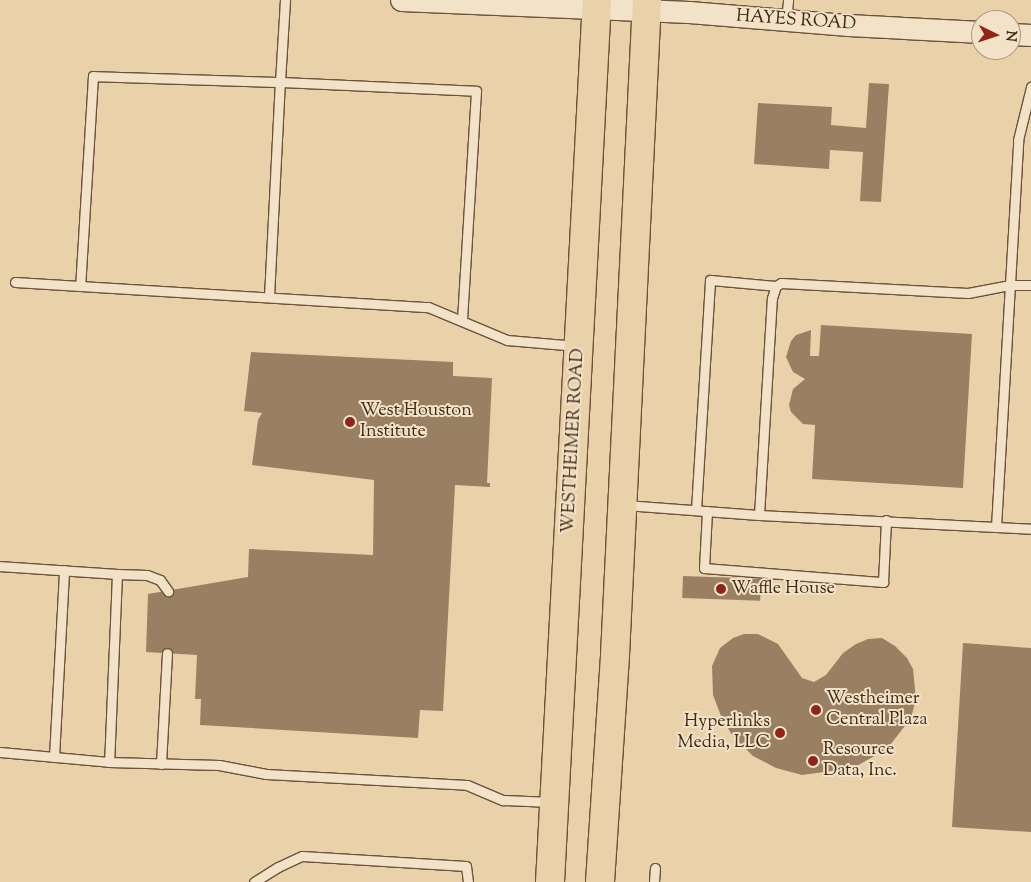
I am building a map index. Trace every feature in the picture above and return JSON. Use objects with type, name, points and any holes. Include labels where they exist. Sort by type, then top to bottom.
[{"type":"main road","name":"WESTHEIMER ROAD","points":[[550,882],[597,4]]},
{"type":"main road","points":[[600,882],[622,505],[646,5]]},
{"type":"street","name":"HAYES ROAD","points":[[401,0],[787,10],[971,31]]},
{"type":"lane","points":[[269,297],[285,0]]},
{"type":"lane","points":[[80,286],[93,76],[476,91],[462,322]]},
{"type":"lane","points":[[996,527],[1018,140],[1028,117],[1031,87]]},
{"type":"lane","points":[[696,510],[710,280],[776,286],[781,283],[968,293],[1010,285],[1031,285]]},
{"type":"lane","points":[[15,282],[428,307],[507,340],[579,346]]},
{"type":"lane","points":[[759,515],[772,298],[776,286]]},
{"type":"lane","points":[[622,505],[759,515],[886,520],[1031,530]]},
{"type":"lane","points":[[707,511],[704,568],[883,582],[886,520]]},
{"type":"lane","points":[[0,566],[147,576],[160,580],[168,591]]},
{"type":"lane","points":[[54,756],[64,570]]},
{"type":"lane","points":[[109,762],[117,574]]},
{"type":"lane","points":[[161,764],[167,653]]},
{"type":"lane","points":[[0,752],[109,762],[219,766],[266,774],[467,785],[503,800],[554,802]]},
{"type":"lane","points":[[255,882],[278,867],[302,856],[466,866],[468,882]]},
{"type":"lane","points":[[654,882],[655,868]]},
{"type":"building","points":[[869,83],[889,84],[881,202],[860,201],[863,152],[830,150],[829,169],[754,164],[758,103],[832,107],[831,125],[866,128]]},
{"type":"building","points":[[821,325],[972,334],[963,488],[812,479],[815,425],[803,424],[791,412],[789,405],[793,389],[805,379],[793,372],[786,357],[791,341],[796,335],[811,330],[810,356],[819,356]]},
{"type":"building","points":[[251,352],[453,362],[453,376],[492,378],[487,483],[490,483],[490,487],[455,485],[443,711],[420,710],[418,738],[200,725],[201,699],[195,699],[197,655],[146,652],[148,594],[248,577],[249,549],[373,555],[374,480],[252,465],[258,420],[262,413],[244,411]]},
{"type":"building","name":"Waffle House","points":[[683,576],[761,579],[760,601],[682,598]]},
{"type":"building","name":"Westheimer Central Plaza","points":[[744,634],[758,634],[778,644],[802,678],[814,682],[826,675],[843,653],[856,644],[868,639],[882,638],[895,646],[907,658],[913,669],[916,699],[911,718],[887,749],[853,768],[802,775],[776,768],[753,756],[732,735],[721,716],[713,695],[712,666],[720,648],[733,638]]},
{"type":"building","points":[[963,643],[1031,648],[1031,832],[952,827]]},
{"type":"place","name":"West Houston Institute","points":[[350,422]]},
{"type":"place","name":"Waffle House","points":[[721,589]]},
{"type":"place","name":"Westheimer Central Plaza","points":[[816,710]]},
{"type":"place","name":"Hyperlinks Media, LLC","points":[[780,733]]},
{"type":"place","name":"Resource Data, Inc.","points":[[813,761]]}]
